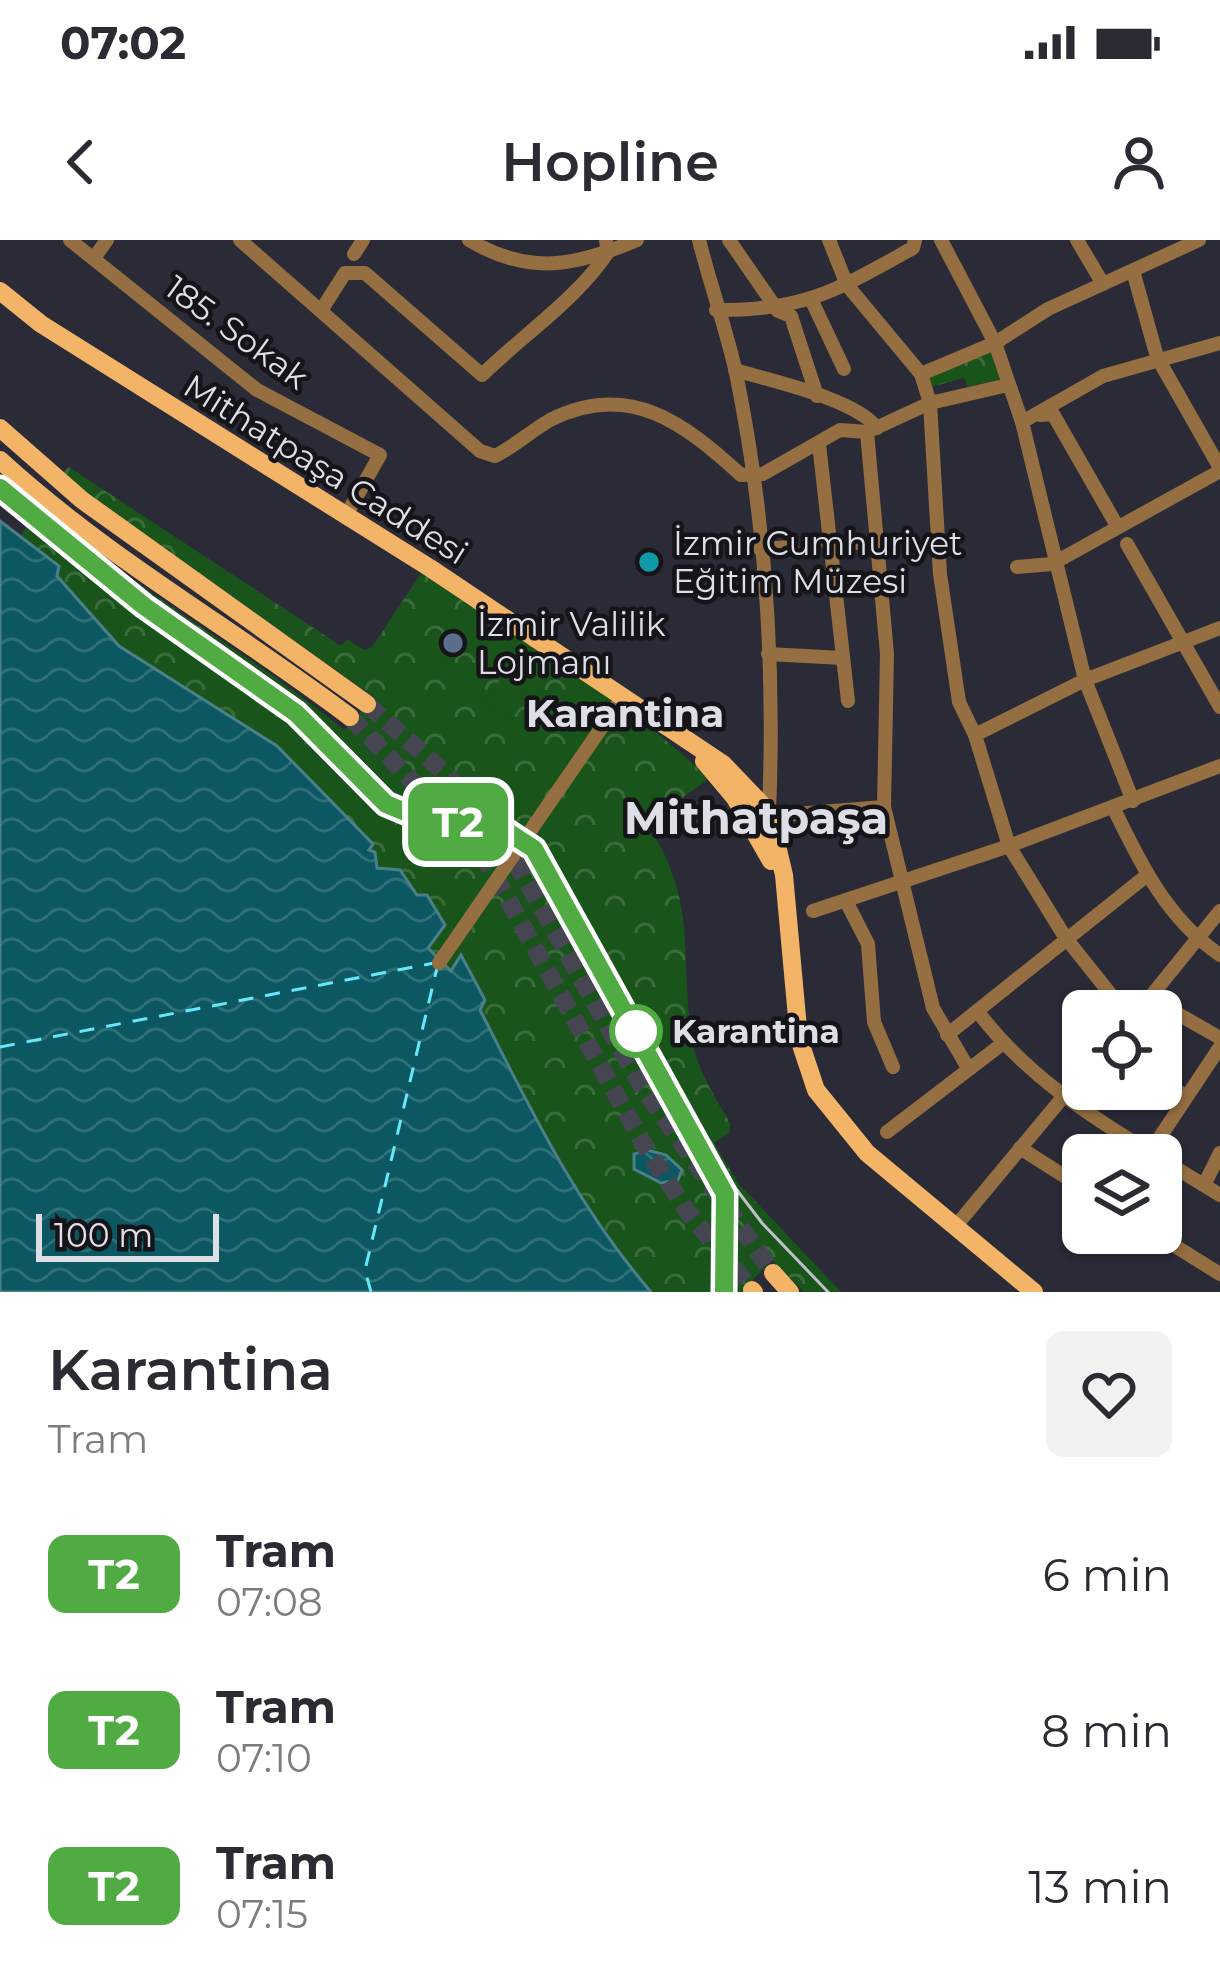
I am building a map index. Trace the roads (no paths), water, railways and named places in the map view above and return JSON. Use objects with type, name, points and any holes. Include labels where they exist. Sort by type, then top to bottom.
[{"type":"main road","name":"Mithatpaşa Caddesi","points":[[0,291],[41,324],[723,764],[760,816],[777,880],[805,1064],[828,1109],[867,1153],[1034,1292]]},
{"type":"main road","points":[[0,428],[98,512],[367,704]]},
{"type":"main road","points":[[0,460],[61,515],[134,570],[266,655],[350,717]]},
{"type":"main road","points":[[773,1273],[790,1292]]},
{"type":"street","name":"185. Sokak","points":[[70,240],[257,390],[380,455],[346,517]]},
{"type":"street","points":[[94,258],[107,240]]},
{"type":"street","points":[[240,240],[480,452],[495,456],[558,417],[640,404],[702,439],[747,474],[763,474],[840,430],[872,430],[930,403],[1008,385]]},
{"type":"street","points":[[469,240],[520,264],[538,266],[578,263],[607,246],[637,240]]},
{"type":"street","points":[[699,240],[735,370],[747,474],[765,759],[760,816]]},
{"type":"street","points":[[730,240],[778,311]]},
{"type":"street","points":[[829,240],[847,285],[921,374],[930,403],[949,651],[959,702],[975,734],[1009,846],[1065,938],[1107,990]]},
{"type":"street","points":[[778,311],[847,285],[913,248],[915,240]]},
{"type":"street","points":[[941,240],[995,343],[1008,385],[1029,419],[1052,564],[1084,680],[1132,801]]},
{"type":"street","points":[[1077,240],[1103,284]]},
{"type":"street","points":[[921,374],[995,343],[1103,284],[1199,240]]},
{"type":"street","points":[[322,309],[345,274],[365,274],[482,375],[545,314],[588,282],[607,246]]},
{"type":"street","points":[[1017,567],[1052,564],[1115,524],[1220,470],[1157,357],[1133,271]]},
{"type":"street","points":[[811,299],[844,368]]},
{"type":"street","points":[[716,310],[778,311],[791,316],[817,396]]},
{"type":"street","points":[[1029,419],[1103,376],[1157,357],[1220,344]]},
{"type":"street","points":[[735,370],[871,419],[887,654],[884,807],[933,1008],[968,1068]]},
{"type":"street","points":[[1029,419],[1053,414],[1115,524]]},
{"type":"street","points":[[819,444],[848,701]]},
{"type":"street","points":[[747,474],[760,549],[768,654],[760,816]]},
{"type":"street","points":[[828,544],[879,542]]},
{"type":"street","points":[[1127,544],[1220,707]]},
{"type":"street","points":[[760,549],[792,547]]},
{"type":"street","points":[[975,734],[1084,680],[1220,628]]},
{"type":"street","points":[[768,654],[842,658]]},
{"type":"street","points":[[439,963],[622,698]]},
{"type":"street","points":[[813,911],[1009,846],[1220,766]]},
{"type":"street","points":[[760,816],[884,807]]},
{"type":"street","points":[[1112,807],[1146,876],[1195,938],[1220,955]]},
{"type":"street","points":[[947,1034],[1146,876]]},
{"type":"street","points":[[847,903],[868,944],[874,1022],[893,1067]]},
{"type":"street","points":[[1156,990],[1220,910]]},
{"type":"street","points":[[978,1012],[1002,1044],[1061,1096],[1120,1134]]},
{"type":"street","points":[[1164,1134],[1220,1042],[1182,1018]]},
{"type":"street","points":[[887,1132],[1002,1044]]},
{"type":"street","points":[[955,1227],[1061,1096]]},
{"type":"street","points":[[1020,1148],[1062,1175]]},
{"type":"street","points":[[1204,1185],[1220,1153]]},
{"type":"street","points":[[1182,1172],[1220,1195]]},
{"type":"street","points":[[1182,1250],[1220,1274]]},
{"type":"water","points":[[0,521],[59,566],[57,576],[119,646],[277,746],[373,844],[369,850],[375,852],[377,868],[400,870],[417,895],[427,895],[445,925],[428,948],[451,971],[461,955],[485,1000],[480,1010],[557,1156],[600,1226],[651,1292],[0,1292]]},
{"type":"water","points":[[647,1150],[666,1155],[682,1170],[678,1180],[661,1183],[634,1169],[634,1154]]},
{"type":"tunnel","points":[[367,704],[447,775],[511,854],[641,1085],[773,1273]]},
{"type":"tunnel","points":[[350,717],[482,853],[647,1150],[687,1211],[752,1290]]},
{"type":"tram line","points":[[0,480],[147,600],[298,707],[390,797],[424,810],[514,824],[544,849],[714,1160],[762,1223],[828,1292]]},
{"type":"tram line","name":"T2","points":[[0,488],[144,606],[296,713],[386,804],[422,819],[508,832],[534,849],[725,1194],[724,1292]]},
{"type":"tram line","points":[[718,1181],[728,1205],[724,1292]]},
{"type":"place","name":"İzmir Cumhuriyet Eğitim Müzesi","points":[[649,562]]},
{"type":"place","name":"İzmir Valilik Lojmanı","points":[[453,643]]},
{"type":"place","name":"Karantina","points":[[636,1031]]},
{"type":"district","name":"Karantina","points":[[625,713]]},
{"type":"district","name":"Mithatpaşa","points":[[756,817]]}]
